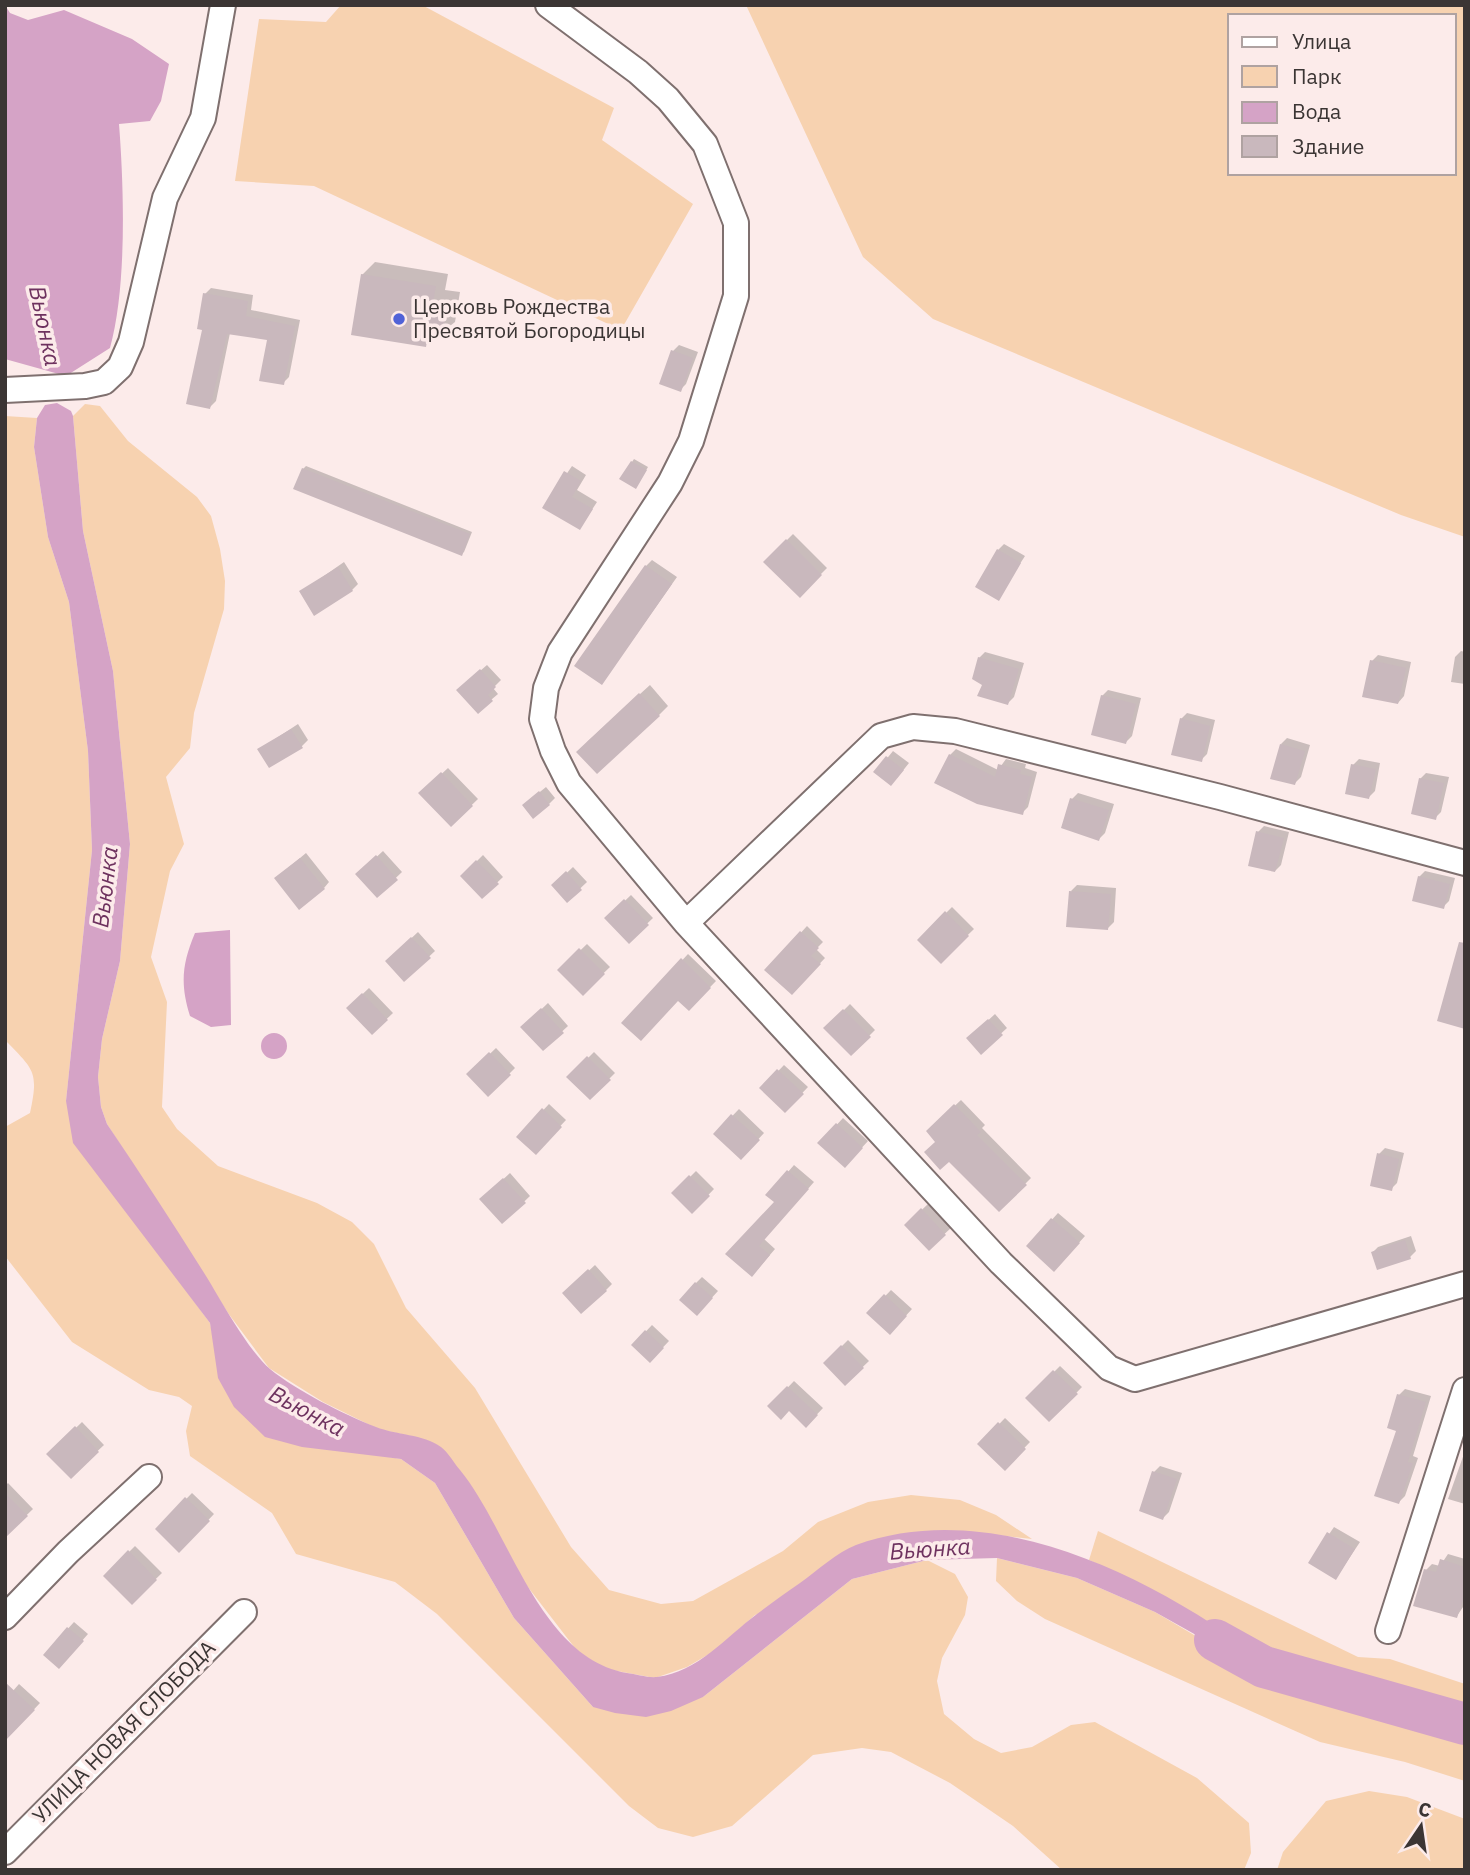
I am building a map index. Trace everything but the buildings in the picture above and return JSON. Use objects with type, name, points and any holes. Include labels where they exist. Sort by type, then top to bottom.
[{"type":"street","points":[[5,390],[85,386],[104,382],[120,367],[131,342],[165,198],[203,118],[223,5]]},
{"type":"street","points":[[548,5],[638,72],[668,99],[705,144],[736,223],[736,296],[691,441],[670,482],[560,652],[545,688],[541,719],[569,783],[686,923],[1001,1263],[1109,1368],[1135,1379],[1465,1284]]},
{"type":"street","points":[[686,923],[881,736],[913,727],[968,734],[1220,797],[1465,863]]},
{"type":"street","points":[[1388,1631],[1465,1390]]},
{"type":"street","points":[[5,1618],[68,1552],[149,1478]]},
{"type":"street","name":"УЛИЦА НОВАЯ СЛОБОДА","points":[[5,1852],[244,1612]]},
{"type":"green space","points":[[341,5],[422,5],[614,108],[602,140],[693,204],[621,330],[314,186],[235,181],[259,19],[326,22]]},
{"type":"green space","points":[[746,5],[1465,5],[1465,537],[1401,515],[933,319],[863,257]]},
{"type":"green space","points":[[85,404],[100,406],[128,441],[197,497],[211,516],[225,581],[224,609],[194,713],[190,748],[166,777],[184,844],[170,871],[151,957],[167,1002],[162,1107],[177,1129],[218,1166],[317,1203],[352,1222],[374,1244],[406,1308],[475,1388],[571,1547],[609,1590],[661,1604],[693,1601],[783,1551],[818,1522],[868,1502],[911,1495],[960,1500],[996,1515],[1032,1539],[970,1532],[755,1615],[716,1650],[687,1667],[655,1678],[606,1669],[578,1652],[524,1582],[498,1533],[415,1437],[378,1429],[323,1402],[269,1368],[228,1313],[107,1124],[101,1107],[98,1077],[102,1039],[120,961],[130,844],[113,671],[83,531],[73,416]]},
{"type":"green space","points":[[5,416],[37,418],[34,447],[48,537],[69,602],[88,751],[92,850],[66,1101],[120,1201],[210,1323],[215,1347],[366,1453],[401,1459],[435,1483],[514,1618],[593,1707],[703,1697],[852,1579],[927,1560],[955,1574],[968,1597],[965,1615],[942,1658],[937,1681],[944,1714],[974,1739],[1001,1753],[1032,1747],[1071,1725],[1095,1722],[1197,1778],[1249,1823],[1251,1853],[1244,1870],[1062,1870],[1013,1826],[950,1783],[891,1752],[862,1748],[813,1755],[732,1826],[693,1837],[658,1828],[629,1806],[437,1614],[395,1582],[296,1554],[272,1513],[190,1456],[186,1431],[192,1406],[179,1397],[149,1390],[72,1342],[5,1256],[5,1127],[30,1113],[34,1079],[28,1065],[5,1040]]},
{"type":"green space","points":[[1098,1531],[1358,1657],[1390,1659],[1465,1684],[1465,1716],[1367,1683],[1268,1663],[1243,1644],[1149,1588],[1089,1560]]},
{"type":"green space","points":[[997,1558],[1077,1578],[1155,1612],[1233,1658],[1298,1687],[1465,1735],[1465,1781],[1405,1762],[1320,1742],[1045,1619],[1017,1601],[996,1581]]},
{"type":"green space","points":[[1369,1791],[1407,1797],[1465,1819],[1465,1870],[1277,1870],[1283,1852],[1326,1801]]},
{"type":"water","points":[[5,5],[10,13],[28,20],[64,10],[132,39],[169,64],[161,101],[150,121],[119,124],[123,207],[122,267],[110,348],[66,376],[5,359]]},
{"type":"water","points":[[57,403],[71,411],[73,416],[83,531],[113,671],[130,844],[120,961],[102,1039],[98,1077],[101,1107],[107,1124],[262,1361],[293,1386],[335,1409],[384,1430],[426,1440],[444,1449],[478,1496],[529,1589],[549,1618],[571,1644],[597,1662],[627,1673],[657,1677],[686,1668],[711,1652],[834,1557],[856,1545],[909,1532],[964,1531],[1019,1538],[1073,1554],[1126,1576],[1224,1632],[1268,1663],[1264,1667],[1255,1668],[1155,1612],[1077,1578],[997,1558],[927,1560],[852,1579],[703,1697],[671,1711],[646,1717],[615,1713],[593,1707],[514,1618],[435,1483],[401,1459],[302,1447],[265,1437],[234,1407],[218,1378],[210,1323],[73,1143],[66,1101],[92,850],[88,751],[69,602],[48,537],[34,447],[37,418],[45,405]]},
{"type":"water","points":[[230,930],[231,1025],[211,1027],[190,1016],[184,984],[185,964],[195,933]]},
{"type":"water","points":[[274,1033],[283,1037],[287,1046],[283,1055],[274,1059],[265,1055],[261,1046],[265,1037]]},
{"type":"waterway","name":"Вьюнка","points":[[1215,1640],[1264,1667],[1465,1724]]},
{"type":"place","name":"Церковь Рождества Пресвятой Богородицы","points":[[399,319]]}]
